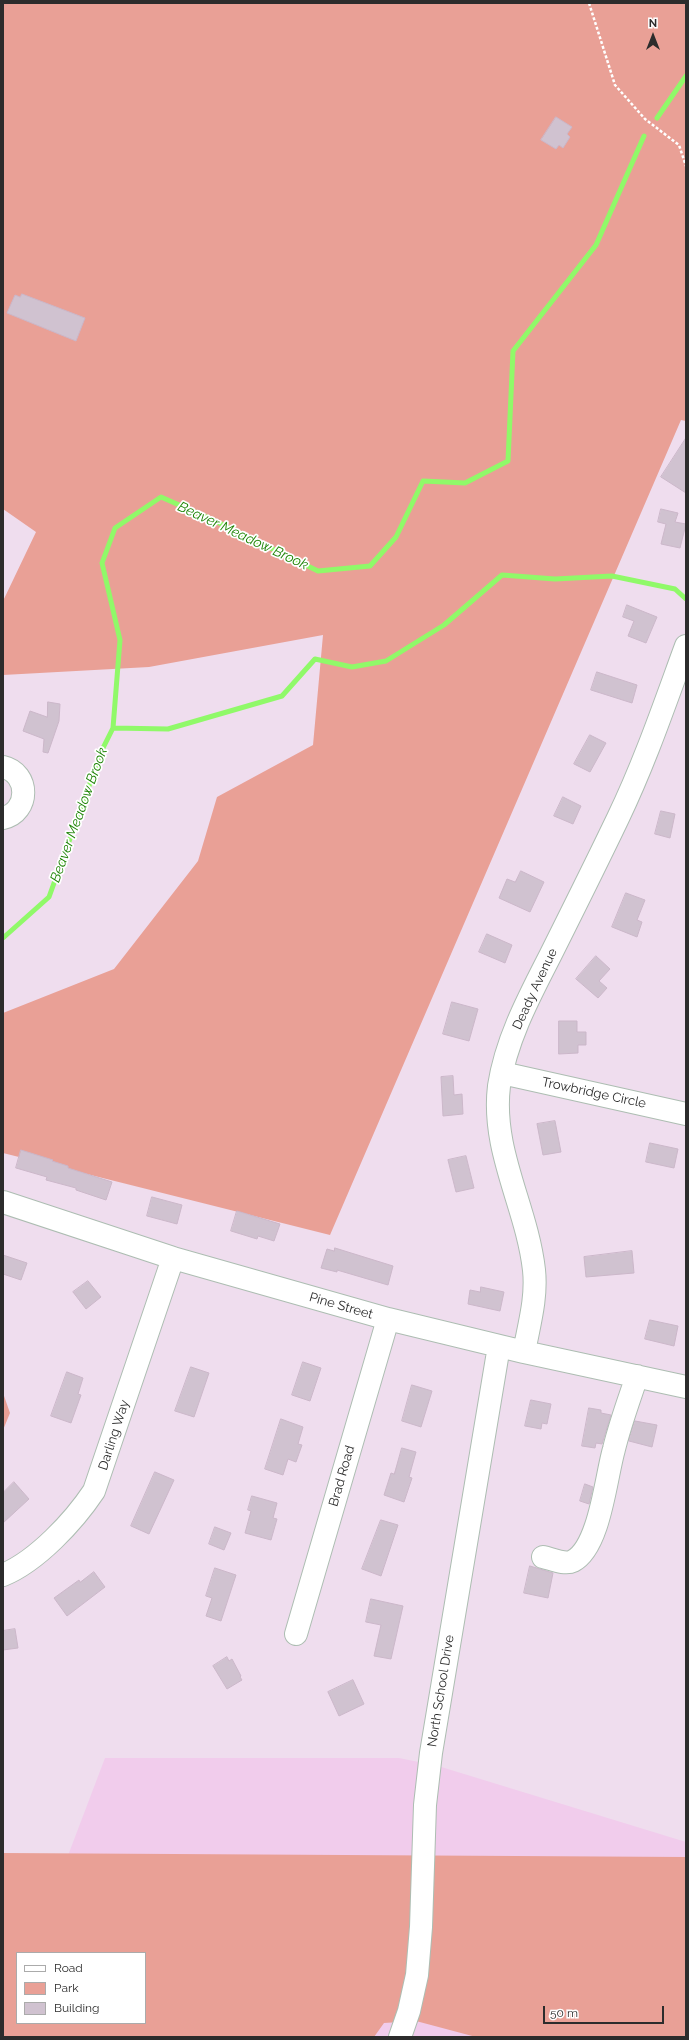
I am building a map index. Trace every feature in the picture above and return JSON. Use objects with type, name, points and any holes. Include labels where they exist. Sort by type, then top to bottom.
[{"type":"street","name":"Deady Avenue","points":[[524,1352],[533,1305],[535,1288],[534,1271],[528,1240],[502,1148],[498,1105],[502,1073],[512,1039],[523,1010],[620,815],[652,738],[686,646]]},
{"type":"street","points":[[3,767],[15,773],[21,780],[24,789],[20,807],[14,814],[3,818]]},
{"type":"street","name":"Trowbridge Circle","points":[[502,1073],[686,1114]]},
{"type":"street","name":"Pine Street","points":[[3,1202],[173,1258],[388,1319],[524,1352],[686,1387]]},
{"type":"street","name":"Darling Way","points":[[3,1576],[34,1555],[58,1534],[81,1511],[94,1491],[173,1258]]},
{"type":"street","name":"Brad Road","points":[[296,1634],[388,1319]]},
{"type":"street","name":"North School Drive","points":[[400,2037],[417,1975],[421,1927],[426,1805],[431,1753],[499,1346]]},
{"type":"street","points":[[543,1557],[566,1562],[573,1560],[588,1545],[599,1517],[614,1448],[638,1376]]},
{"type":"path","points":[[589,3],[615,85],[645,119],[678,145],[686,166]]},
{"type":"shaded area","points":[[105,1758],[399,1758],[438,1766],[686,1842],[686,2037],[3,2037],[16,2024],[146,2024],[146,1952],[31,1952]]},
{"type":"green space","points":[[3,3],[686,3],[686,421],[681,420],[330,1235],[3,1153],[3,1013],[114,969],[198,861],[217,797],[313,745],[323,635],[149,667],[3,675],[3,601],[36,532],[3,509]]},
{"type":"green space","points":[[3,1393],[10,1413],[3,1430]]},
{"type":"green space","points":[[3,1853],[686,1857],[686,2037],[476,2037],[416,2021],[384,2023],[374,2037],[3,2037]]},
{"type":"building","points":[[556,117],[572,127],[567,134],[570,137],[563,148],[559,145],[556,149],[541,140]]},
{"type":"building","points":[[22,294],[85,318],[76,341],[7,313],[15,295],[20,297]]},
{"type":"building","points":[[686,438],[686,493],[661,477]]},
{"type":"building","points":[[661,509],[678,513],[675,522],[686,524],[680,548],[661,544],[666,524],[658,522]]},
{"type":"building","points":[[627,605],[657,617],[646,643],[628,636],[634,621],[623,617]]},
{"type":"building","points":[[597,672],[637,685],[632,703],[591,690]]},
{"type":"building","points":[[48,702],[60,704],[59,721],[48,753],[43,752],[44,739],[23,731],[30,711],[47,717]]},
{"type":"building","points":[[590,735],[606,743],[590,772],[574,764]]},
{"type":"building","points":[[563,797],[581,806],[573,824],[554,816]]},
{"type":"building","points":[[661,811],[675,814],[670,838],[655,834]]},
{"type":"building","points":[[521,871],[544,882],[530,912],[499,898],[507,879],[515,882]]},
{"type":"building","points":[[626,893],[645,900],[637,920],[642,922],[637,937],[612,927]]},
{"type":"building","points":[[487,934],[512,945],[505,963],[479,952]]},
{"type":"building","points":[[596,956],[610,969],[599,981],[607,988],[598,998],[576,979]]},
{"type":"building","points":[[452,1002],[478,1009],[469,1041],[443,1034]]},
{"type":"building","points":[[559,1021],[577,1021],[577,1032],[586,1032],[586,1045],[578,1045],[578,1053],[559,1054]]},
{"type":"building","points":[[453,1076],[454,1095],[462,1094],[463,1114],[443,1116],[441,1077]]},
{"type":"building","points":[[555,1121],[561,1152],[543,1155],[537,1124]]},
{"type":"building","points":[[650,1143],[678,1149],[674,1168],[646,1162]]},
{"type":"building","points":[[21,1150],[53,1160],[52,1161],[68,1166],[68,1168],[112,1182],[106,1200],[76,1190],[76,1188],[46,1180],[47,1177],[16,1168]]},
{"type":"building","points":[[466,1156],[474,1188],[456,1192],[448,1160]]},
{"type":"building","points":[[152,1197],[182,1205],[177,1224],[147,1216]]},
{"type":"building","points":[[237,1211],[280,1224],[274,1241],[258,1236],[257,1239],[231,1231]]},
{"type":"building","points":[[335,1248],[393,1266],[388,1285],[337,1270],[337,1272],[321,1268],[327,1249],[334,1251]]},
{"type":"building","points":[[632,1251],[634,1273],[586,1277],[584,1257]]},
{"type":"building","points":[[3,1255],[27,1263],[21,1280],[3,1274]]},
{"type":"building","points":[[88,1281],[101,1297],[86,1309],[73,1292]]},
{"type":"building","points":[[481,1287],[504,1292],[500,1311],[468,1304],[470,1290],[480,1292]]},
{"type":"building","points":[[650,1320],[678,1326],[674,1346],[645,1339]]},
{"type":"building","points":[[303,1362],[321,1368],[310,1401],[292,1395]]},
{"type":"building","points":[[191,1367],[209,1373],[194,1417],[175,1411]]},
{"type":"building","points":[[67,1372],[83,1378],[78,1394],[81,1395],[71,1423],[51,1416]]},
{"type":"building","points":[[412,1385],[432,1391],[421,1427],[402,1421]]},
{"type":"building","points":[[531,1400],[551,1404],[547,1424],[542,1423],[541,1429],[525,1426]]},
{"type":"building","points":[[589,1408],[601,1410],[601,1413],[611,1415],[602,1444],[596,1443],[595,1448],[582,1446]]},
{"type":"building","points":[[281,1419],[303,1427],[298,1444],[302,1445],[296,1462],[288,1459],[283,1475],[265,1469]]},
{"type":"building","points":[[635,1421],[657,1425],[652,1447],[629,1441]]},
{"type":"building","points":[[402,1448],[416,1452],[409,1477],[412,1478],[404,1502],[384,1495],[391,1473],[394,1474]]},
{"type":"building","points":[[155,1472],[174,1480],[149,1534],[131,1526]]},
{"type":"building","points":[[14,1482],[29,1499],[3,1523],[3,1493]]},
{"type":"building","points":[[585,1484],[593,1487],[589,1504],[580,1501]]},
{"type":"building","points":[[252,1496],[277,1503],[273,1518],[277,1519],[271,1540],[245,1533],[251,1511],[248,1510]]},
{"type":"building","points":[[381,1520],[398,1525],[381,1576],[362,1569]]},
{"type":"building","points":[[215,1527],[231,1533],[224,1550],[209,1544]]},
{"type":"building","points":[[530,1566],[553,1573],[548,1598],[524,1593]]},
{"type":"building","points":[[215,1568],[236,1575],[221,1621],[206,1616],[212,1598],[206,1596]]},
{"type":"building","points":[[94,1572],[105,1587],[67,1616],[54,1598],[79,1580],[80,1582]]},
{"type":"building","points":[[371,1599],[403,1606],[391,1659],[374,1656],[381,1625],[366,1622]]},
{"type":"building","points":[[15,1629],[18,1648],[3,1650],[3,1631]]},
{"type":"building","points":[[227,1657],[229,1661],[232,1659],[242,1680],[227,1689],[213,1666]]},
{"type":"building","points":[[353,1680],[364,1704],[339,1716],[328,1692]]},
{"type":"waterway","name":"Beaver Meadow Brook","points":[[657,118],[686,76]]},
{"type":"waterway","name":"Beaver Meadow Brook","points":[[3,938],[49,897],[102,750],[113,728],[120,640],[102,563],[115,528],[161,497],[211,519],[318,571],[370,566],[396,537],[423,481],[465,483],[508,461],[513,351],[596,245],[644,136]]},
{"type":"waterway","points":[[113,728],[168,729],[282,696],[315,659],[352,667],[386,661],[444,625],[502,575],[555,579],[612,576],[675,589],[686,599]]}]
